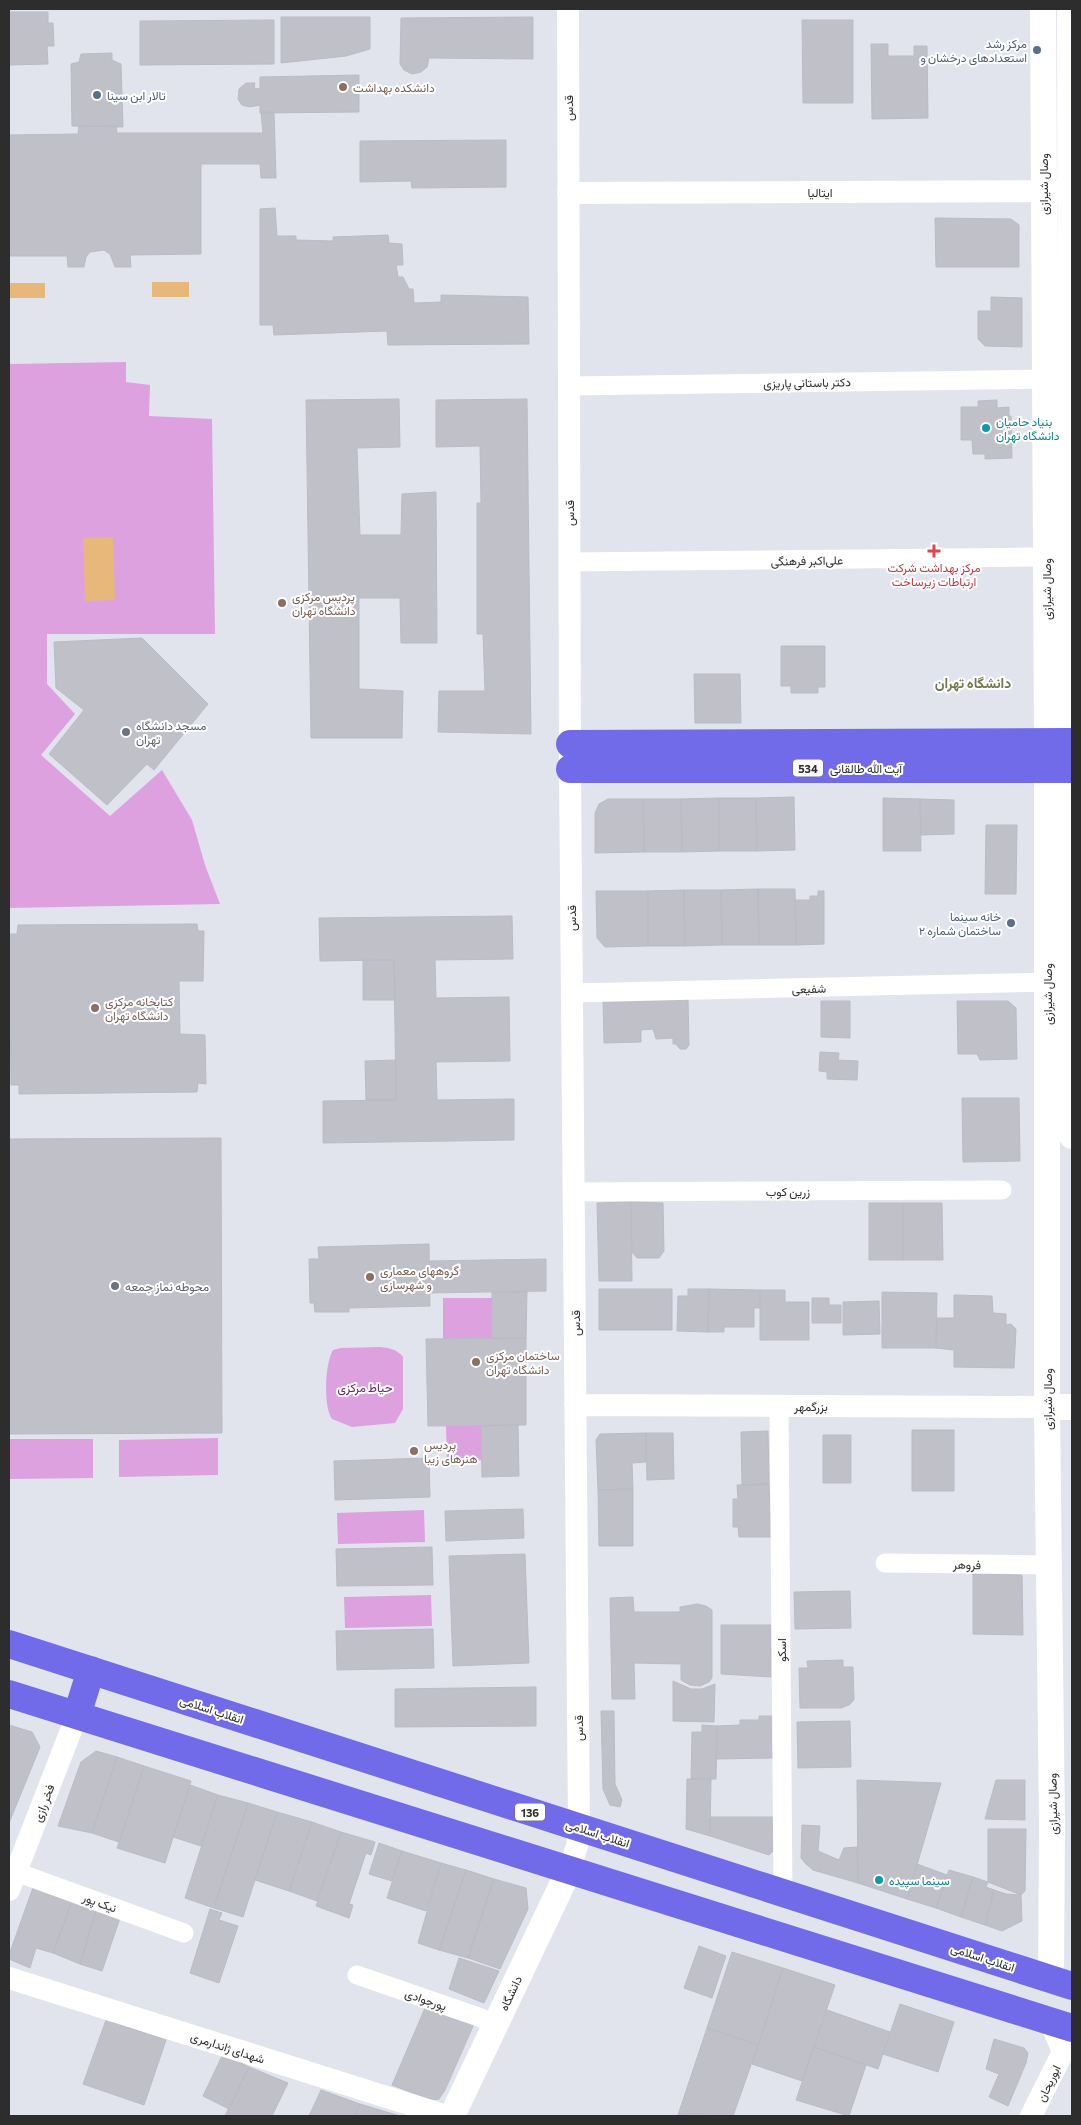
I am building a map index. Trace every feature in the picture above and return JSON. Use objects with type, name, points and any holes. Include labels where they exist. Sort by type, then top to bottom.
[{"type":"main road","name":"وصال شیرازی","points":[[1042,9],[1044,379],[1058,558],[1063,755],[1072,938],[1059,982],[1072,1089],[1072,1136]]},
{"type":"main road","name":"وصال شیرازی","points":[[1058,558],[1070,378],[1070,9]]},
{"type":"main road","points":[[1044,379],[1070,378]]},
{"type":"main road","name":"وصال شیرازی","points":[[1062,1983],[1049,1565],[1060,1407],[1059,982],[1063,755]]},
{"type":"main road","name":"آیت الله طالقانی","points":[[570,756],[1063,755]]},
{"type":"main road","name":"انقلاب اسلامی","points":[[9,1644],[1062,1983]]},
{"type":"main road","points":[[77,1715],[91,1670]]},
{"type":"main road","points":[[9,1694],[1061,2025],[1062,1983]]},
{"type":"main road","name":"دانشگاه","points":[[452,2116],[568,1870]]},
{"type":"street","name":"قدس","points":[[568,9],[570,756],[579,1827],[577,1846],[568,1870]]},
{"type":"street","name":"ایتالیا","points":[[568,192],[1071,191]]},
{"type":"street","name":"دکتر باستانی پاریزی","points":[[569,386],[1044,379]]},
{"type":"street","name":"علی‌اکبر فرهنگی","points":[[570,562],[1058,558]]},
{"type":"street","name":"شفیعی","points":[[572,993],[1059,982]]},
{"type":"street","name":"زرین کوب","points":[[574,1192],[1002,1190]]},
{"type":"street","name":"بزرگمهر","points":[[575,1405],[1060,1407]]},
{"type":"street","name":"اسکو","points":[[779,1406],[783,1893]]},
{"type":"street","name":"فروهر","points":[[885,1563],[1049,1565]]},
{"type":"street","name":"فخر رازی","points":[[14,1868],[77,1715]]},
{"type":"street","name":"نیک پور","points":[[14,1868],[184,1933]]},
{"type":"street","name":"پورجوادی","points":[[356,1975],[496,2023]]},
{"type":"street","name":"شهدای ژاندارمری","points":[[9,1978],[447,2116]]},
{"type":"street","name":"ابوریحان","points":[[1031,2116],[1063,2052],[1061,2025]]},
{"type":"green space","points":[[126,362],[126,382],[150,385],[149,416],[212,419],[215,634],[47,634],[47,684],[75,714],[41,755],[110,816],[162,770],[192,820],[205,865],[220,904],[9,908],[9,364]]},
{"type":"green space","points":[[443,1298],[492,1298],[492,1339],[443,1339]]},
{"type":"green space","name":"حیاط مرکزی","points":[[390,1348],[403,1357],[403,1409],[395,1423],[352,1427],[332,1419],[327,1405],[326,1384],[328,1364],[333,1350]]},
{"type":"green space","points":[[446,1426],[481,1426],[482,1460],[447,1461]]},
{"type":"green space","points":[[218,1438],[218,1475],[119,1477],[119,1440]]},
{"type":"green space","points":[[9,1439],[93,1439],[93,1478],[9,1479]]},
{"type":"green space","points":[[424,1510],[425,1542],[338,1544],[337,1513]]},
{"type":"green space","points":[[431,1595],[432,1626],[345,1628],[344,1597]]},
{"type":"shaded area","points":[[152,282],[189,282],[189,297],[152,297]]},
{"type":"shaded area","points":[[9,283],[45,283],[45,298],[9,298]]},
{"type":"shaded area","points":[[113,537],[115,600],[85,601],[83,538]]},
{"type":"building","points":[[9,12],[48,12],[48,23],[53,23],[54,46],[47,46],[48,64],[9,65]]},
{"type":"building","points":[[281,17],[370,17],[370,49],[346,56],[281,63]]},
{"type":"building","points":[[533,17],[533,59],[429,58],[427,67],[421,72],[412,74],[404,70],[400,64],[401,18]]},
{"type":"building","points":[[274,20],[274,64],[140,65],[140,21]]},
{"type":"building","points":[[802,20],[853,20],[853,103],[803,103]]},
{"type":"building","points":[[871,44],[888,44],[888,56],[914,56],[914,46],[927,46],[928,118],[872,119]]},
{"type":"building","name":"تالار ابن سینا","points":[[112,53],[112,60],[121,64],[123,127],[72,126],[71,64],[79,62],[81,54]]},
{"type":"building","points":[[359,75],[359,112],[260,113],[260,105],[250,107],[242,105],[238,99],[239,89],[246,83],[255,83],[254,88],[260,89],[260,77]]},
{"type":"building","points":[[261,112],[274,112],[276,178],[261,178],[260,164],[201,164],[201,254],[130,255],[131,267],[115,267],[110,254],[104,250],[90,252],[86,257],[84,267],[68,267],[67,256],[9,256],[9,135],[78,134],[79,126],[116,126],[117,133],[263,133]]},
{"type":"building","points":[[506,140],[506,187],[412,188],[411,181],[360,182],[360,141]]},
{"type":"building","points":[[275,208],[277,236],[296,236],[296,240],[333,241],[333,237],[388,235],[389,243],[402,244],[403,265],[396,265],[398,277],[403,277],[409,289],[413,289],[414,303],[441,302],[441,295],[528,297],[529,344],[388,345],[387,331],[274,335],[273,325],[260,325],[260,209]]},
{"type":"building","points":[[935,218],[1011,219],[1019,225],[1019,267],[936,267]]},
{"type":"building","points":[[991,297],[1022,298],[1022,347],[985,346],[978,339],[978,311],[991,311]]},
{"type":"building","points":[[399,399],[400,447],[357,448],[360,535],[401,535],[402,494],[436,492],[437,643],[401,643],[400,598],[359,598],[359,689],[403,691],[402,738],[311,738],[306,400]]},
{"type":"building","points":[[527,399],[531,734],[438,732],[439,691],[485,691],[483,634],[477,634],[477,503],[481,503],[480,446],[436,447],[436,400]]},
{"type":"building","name":"بنیاد حامیان دانشگاه تهران","points":[[997,400],[997,408],[1009,407],[1012,458],[985,459],[985,454],[973,454],[972,440],[961,440],[961,407],[978,407],[978,401]]},
{"type":"building","name":"مسجد دانشگاه تهران","points":[[142,638],[208,704],[154,770],[147,764],[107,805],[49,754],[84,710],[56,688],[54,642]]},
{"type":"building","points":[[781,646],[825,646],[825,687],[818,687],[818,693],[791,693],[791,686],[781,686]]},
{"type":"building","points":[[694,674],[740,674],[741,723],[695,723]]},
{"type":"building","points":[[794,797],[795,850],[757,851],[756,798]]},
{"type":"building","points":[[719,798],[756,798],[757,851],[719,851]]},
{"type":"building","points":[[719,798],[719,851],[682,852],[681,799]]},
{"type":"building","points":[[883,798],[920,799],[921,851],[883,851]]},
{"type":"building","points":[[608,799],[643,799],[644,852],[595,853],[595,813],[599,804]]},
{"type":"building","points":[[643,799],[681,799],[682,852],[644,852]]},
{"type":"building","points":[[920,799],[954,800],[954,834],[921,835]]},
{"type":"building","points":[[986,825],[1017,825],[1016,894],[985,894]]},
{"type":"building","points":[[758,889],[759,945],[722,945],[721,890]]},
{"type":"building","points":[[758,889],[795,889],[796,945],[759,945]]},
{"type":"building","points":[[684,890],[685,946],[648,946],[648,891]]},
{"type":"building","points":[[684,890],[721,890],[722,945],[685,946]]},
{"type":"building","points":[[596,891],[648,891],[648,946],[605,947],[597,938]]},
{"type":"building","points":[[818,891],[824,891],[824,944],[796,945],[795,900],[810,900],[810,896],[818,896]]},
{"type":"building","points":[[512,916],[513,959],[435,960],[436,998],[509,997],[510,1061],[436,1062],[437,1100],[514,1099],[514,1140],[323,1143],[323,1101],[396,1100],[394,960],[320,961],[319,918]]},
{"type":"building","name":"کتابخانه مرکزی دانشگاه تهران","points":[[197,924],[198,931],[204,931],[203,981],[179,981],[180,1034],[205,1035],[206,1084],[198,1083],[197,1092],[19,1094],[19,1085],[11,1085],[9,934],[17,934],[18,925]]},
{"type":"building","points":[[363,960],[394,960],[395,1000],[363,1000]]},
{"type":"building","points":[[688,998],[689,1045],[686,1049],[680,1049],[676,1044],[673,1044],[673,1038],[656,1039],[653,1029],[641,1030],[641,1042],[604,1043],[603,1000]]},
{"type":"building","points":[[821,1001],[850,1001],[850,1038],[821,1037]]},
{"type":"building","points":[[957,1001],[1008,1001],[1016,1008],[1017,1059],[980,1060],[977,1054],[958,1054]]},
{"type":"building","points":[[820,1052],[839,1053],[838,1060],[858,1061],[857,1080],[827,1079],[827,1072],[819,1071]]},
{"type":"building","points":[[396,1060],[396,1100],[366,1100],[365,1061]]},
{"type":"building","points":[[962,1098],[1019,1098],[1020,1161],[963,1162]]},
{"type":"building","name":"محوطه نماز جمعه","points":[[221,1138],[222,1433],[9,1434],[9,1139]]},
{"type":"building","points":[[631,1202],[663,1203],[664,1251],[659,1258],[637,1258],[632,1252]]},
{"type":"building","points":[[631,1202],[632,1281],[599,1281],[597,1203]]},
{"type":"building","points":[[869,1203],[903,1203],[903,1260],[869,1260]]},
{"type":"building","points":[[903,1203],[942,1203],[943,1260],[903,1260]]},
{"type":"building","name":"گروههای معماری و شهرسازی","points":[[429,1244],[430,1306],[349,1308],[349,1312],[315,1312],[314,1303],[310,1303],[309,1259],[319,1259],[318,1247]]},
{"type":"building","points":[[546,1259],[546,1291],[430,1293],[430,1261]]},
{"type":"building","points":[[599,1289],[672,1289],[672,1330],[599,1330]]},
{"type":"building","points":[[688,1289],[709,1289],[708,1332],[677,1331],[678,1296],[688,1296]]},
{"type":"building","points":[[709,1289],[760,1290],[760,1308],[754,1308],[754,1327],[724,1327],[724,1332],[708,1332]]},
{"type":"building","points":[[760,1290],[785,1290],[785,1302],[809,1302],[809,1340],[760,1340]]},
{"type":"building","points":[[492,1292],[527,1292],[526,1338],[492,1339]]},
{"type":"building","points":[[882,1292],[937,1293],[936,1348],[882,1348]]},
{"type":"building","points":[[954,1295],[992,1296],[993,1313],[1006,1314],[1006,1325],[1011,1324],[1016,1329],[1014,1368],[954,1367],[954,1350],[936,1348],[937,1318],[954,1318]]},
{"type":"building","points":[[812,1298],[829,1298],[829,1305],[841,1305],[841,1323],[812,1323]]},
{"type":"building","points":[[879,1301],[880,1334],[843,1335],[843,1302]]},
{"type":"building","name":"ساختمان مرکزی دانشگاه تهران","points":[[526,1338],[526,1425],[428,1426],[426,1339]]},
{"type":"building","points":[[518,1425],[519,1476],[482,1477],[481,1426]]},
{"type":"building","points":[[912,1430],[954,1430],[954,1491],[912,1491]]},
{"type":"building","points":[[768,1431],[769,1484],[742,1485],[741,1432]]},
{"type":"building","points":[[646,1433],[646,1462],[632,1463],[633,1489],[598,1490],[596,1440],[600,1434]]},
{"type":"building","points":[[646,1433],[673,1433],[674,1479],[647,1480]]},
{"type":"building","points":[[823,1435],[851,1435],[851,1483],[823,1483]]},
{"type":"building","points":[[429,1458],[430,1497],[335,1500],[334,1461]]},
{"type":"building","points":[[769,1484],[771,1537],[739,1537],[738,1527],[733,1527],[733,1499],[738,1499],[737,1485]]},
{"type":"building","points":[[633,1489],[633,1546],[599,1546],[598,1490]]},
{"type":"building","points":[[523,1509],[524,1538],[446,1541],[445,1511]]},
{"type":"building","points":[[432,1547],[433,1585],[337,1586],[336,1549]]},
{"type":"building","points":[[525,1554],[529,1663],[453,1666],[449,1556]]},
{"type":"building","points":[[973,1574],[1022,1575],[1023,1635],[973,1634]]},
{"type":"building","points":[[850,1591],[851,1628],[795,1629],[794,1592]]},
{"type":"building","points":[[633,1597],[634,1612],[680,1612],[680,1607],[697,1604],[712,1610],[712,1678],[709,1682],[700,1686],[690,1685],[681,1680],[681,1664],[634,1663],[635,1699],[612,1699],[610,1598]]},
{"type":"building","points":[[721,1625],[771,1625],[771,1677],[721,1674]]},
{"type":"building","points":[[433,1629],[434,1668],[337,1670],[336,1631]]},
{"type":"building","points":[[843,1660],[843,1667],[853,1667],[854,1700],[849,1705],[841,1708],[800,1708],[799,1668],[808,1668],[807,1661]]},
{"type":"building","points":[[673,1681],[691,1689],[702,1689],[715,1684],[714,1722],[673,1721]]},
{"type":"building","points":[[536,1687],[536,1726],[395,1727],[395,1689]]},
{"type":"building","points":[[601,1711],[614,1711],[615,1784],[622,1800],[620,1807],[610,1805],[603,1789]]},
{"type":"building","points":[[759,1716],[773,1716],[773,1758],[716,1759],[717,1726],[740,1725],[740,1720],[759,1720]]},
{"type":"building","points":[[850,1721],[851,1767],[798,1768],[797,1722]]},
{"type":"building","points":[[9,1725],[32,1732],[40,1747],[9,1823]]},
{"type":"building","points":[[702,1725],[717,1726],[716,1779],[691,1779],[692,1732],[702,1732]]},
{"type":"building","points":[[96,1751],[117,1757],[92,1833],[58,1826],[81,1762]]},
{"type":"building","points":[[117,1757],[144,1766],[119,1842],[92,1833]]},
{"type":"building","points":[[144,1766],[191,1781],[165,1863],[117,1848]]},
{"type":"building","points":[[687,1779],[711,1779],[710,1836],[686,1829]]},
{"type":"building","points":[[857,1780],[941,1783],[907,1899],[858,1883]]},
{"type":"building","points":[[996,1780],[1025,1780],[1025,1820],[985,1819]]},
{"type":"building","points":[[190,1785],[218,1795],[201,1846],[173,1837]]},
{"type":"building","points":[[218,1795],[248,1803],[214,1908],[185,1898]]},
{"type":"building","points":[[248,1803],[277,1812],[243,1917],[214,1908]]},
{"type":"building","points":[[277,1812],[312,1822],[289,1891],[255,1880]]},
{"type":"building","points":[[710,1817],[773,1817],[774,1850],[769,1855],[710,1836]]},
{"type":"building","points":[[312,1822],[341,1832],[317,1901],[289,1891]]},
{"type":"building","points":[[802,1825],[820,1826],[818,1851],[839,1860],[844,1848],[857,1847],[858,1883],[813,1870],[806,1864],[801,1858]]},
{"type":"building","points":[[988,1829],[1026,1829],[1025,1891],[1021,1895],[988,1882]]},
{"type":"building","points":[[341,1832],[375,1842],[371,1855],[366,1853],[349,1904],[353,1905],[349,1918],[316,1906]]},
{"type":"building","points":[[379,1843],[402,1851],[392,1881],[369,1874]]},
{"type":"building","points":[[402,1851],[441,1863],[426,1911],[387,1898]]},
{"type":"building","points":[[441,1863],[466,1870],[439,1950],[418,1943]]},
{"type":"building","points":[[917,1864],[947,1875],[936,1908],[907,1899]]},
{"type":"building","points":[[466,1870],[494,1879],[468,1958],[439,1950]]},
{"type":"building","points":[[949,1870],[973,1877],[961,1917],[936,1908]]},
{"type":"building","points":[[973,1877],[988,1882],[986,1887],[994,1890],[985,1925],[961,1917]]},
{"type":"building","points":[[494,1879],[526,1888],[528,1909],[500,1969],[468,1958]]},
{"type":"building","points":[[35,1882],[73,1898],[53,1953],[36,1948],[30,1968],[9,1959],[9,1955]]},
{"type":"building","points":[[994,1890],[1006,1894],[1021,1895],[1022,1921],[1002,1931],[985,1925]]},
{"type":"building","points":[[73,1898],[97,1908],[80,1964],[53,1953]]},
{"type":"building","points":[[210,1909],[222,1913],[219,1920],[238,1926],[219,1983],[190,1973]]},
{"type":"building","points":[[96,1910],[120,1918],[102,1971],[80,1964]]},
{"type":"building","points":[[699,1946],[726,1956],[712,1998],[684,1988]]},
{"type":"building","points":[[732,1952],[783,1968],[758,2045],[707,2028]]},
{"type":"building","points":[[459,1958],[499,1971],[484,2003],[449,1989]]},
{"type":"building","points":[[783,1968],[835,1985],[802,2081],[752,2064]]},
{"type":"building","points":[[900,2004],[954,2022],[938,2072],[883,2054]]},
{"type":"building","points":[[425,2008],[474,2024],[445,2090],[439,2099],[431,2100],[392,2085]]},
{"type":"building","points":[[827,2010],[890,2032],[878,2069],[814,2047]]},
{"type":"building","points":[[106,2020],[166,2040],[144,2105],[83,2084]]},
{"type":"building","points":[[707,2028],[758,2045],[733,2116],[678,2115]]},
{"type":"building","points":[[994,2039],[1024,2048],[1028,2053],[1026,2063],[1008,2106],[989,2097],[999,2074],[986,2069]]},
{"type":"building","points":[[814,2047],[866,2065],[849,2116],[796,2100]]},
{"type":"building","points":[[223,2054],[249,2067],[229,2109],[203,2096]]},
{"type":"building","points":[[249,2067],[288,2083],[272,2116],[225,2116]]},
{"type":"building","points":[[321,2090],[360,2104],[354,2116],[309,2116]]},
{"type":"building","points":[[360,2104],[400,2116],[354,2116]]},
{"type":"place","name":"مرکز رشد استعدادهای درخشان و","points":[[1037,50]]},
{"type":"place","name":"دانشکده بهداشت","points":[[343,87]]},
{"type":"place","name":"تالار ابن سینا","points":[[97,95]]},
{"type":"place","name":"بنیاد حامیان دانشگاه تهران","points":[[986,428]]},
{"type":"place","name":"مرکز بهداشت شرکت ارتباطات زیرساخت","points":[[934,551]]},
{"type":"place","name":"پردیس مرکزی دانشگاه‌ تهران","points":[[282,603]]},
{"type":"place","name":"مسجد دانشگاه تهران","points":[[126,732]]},
{"type":"place","name":"خانه سینما ساختمان شماره ۲","points":[[1011,923]]},
{"type":"place","name":"کتابخانه مرکزی دانشگاه تهران","points":[[95,1008]]},
{"type":"place","name":"گروههای معماری و شهرسازی","points":[[370,1277]]},
{"type":"place","name":"محوطه نماز جمعه","points":[[115,1286]]},
{"type":"place","name":"ساختمان مرکزی دانشگاه تهران","points":[[476,1362]]},
{"type":"place","name":"پردیس هنرهای زیبا","points":[[414,1451]]},
{"type":"place","name":"سینما سپیده","points":[[879,1880]]},
{"type":"district","name":"دانشگاه تهران","points":[[973,682]]}]
